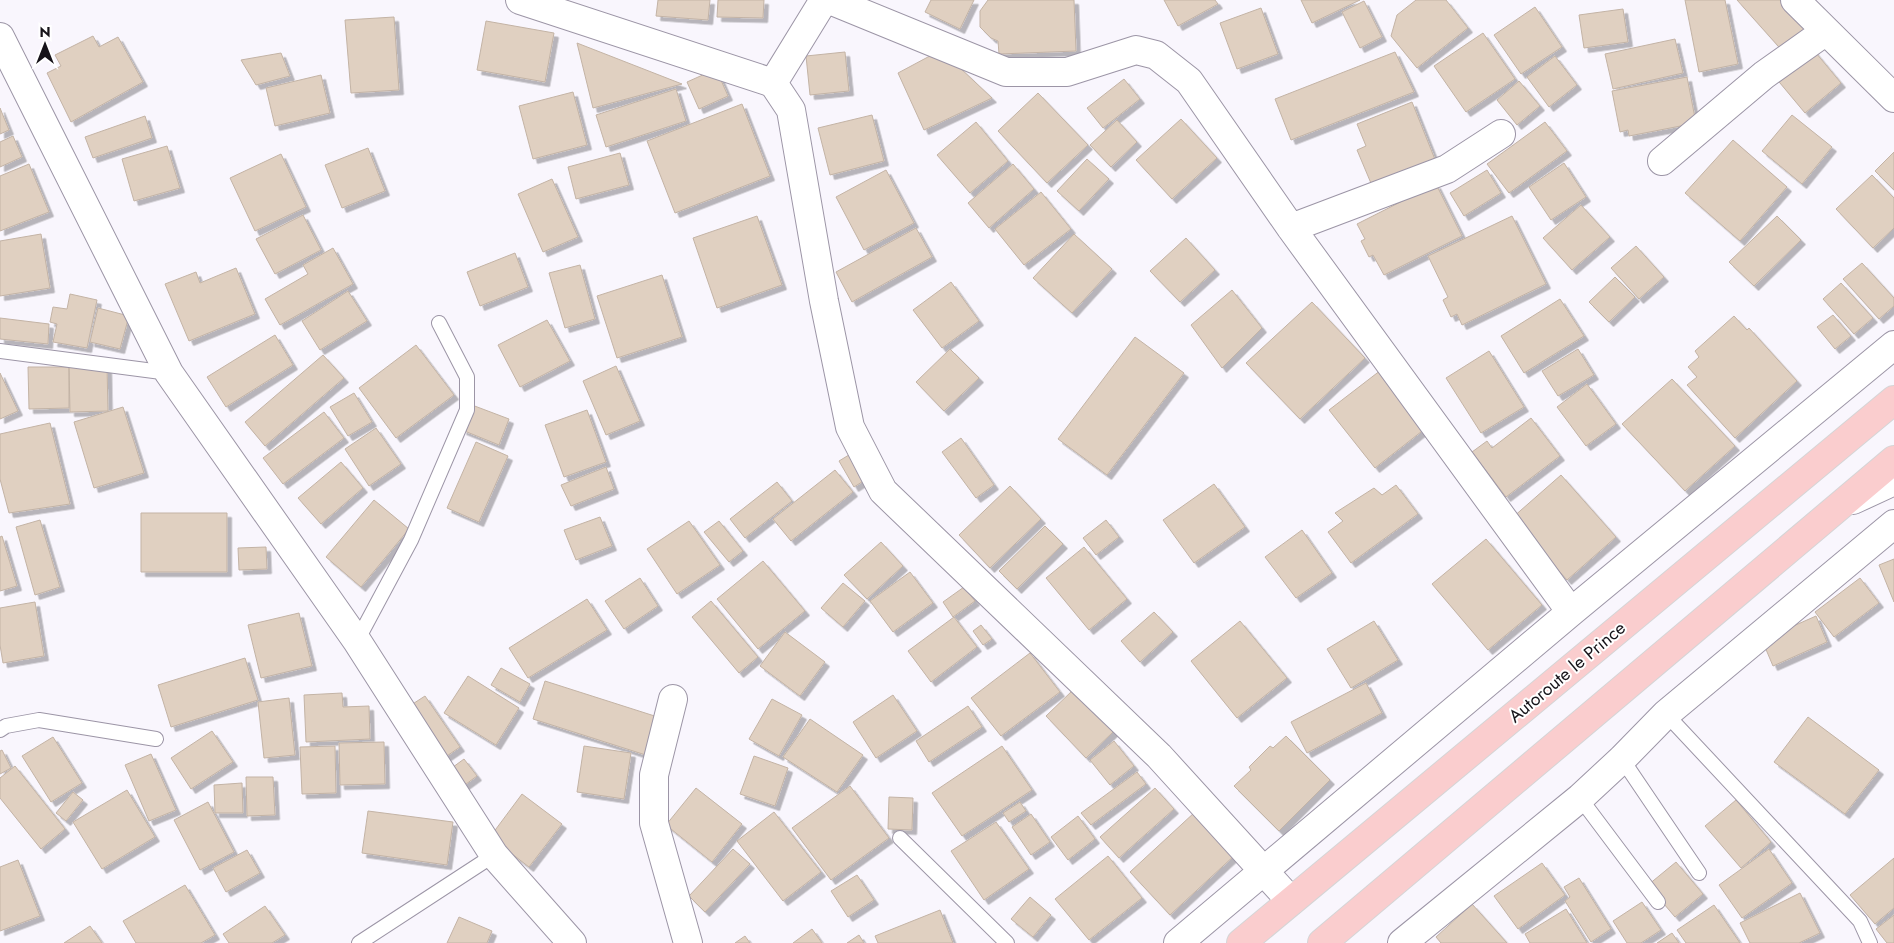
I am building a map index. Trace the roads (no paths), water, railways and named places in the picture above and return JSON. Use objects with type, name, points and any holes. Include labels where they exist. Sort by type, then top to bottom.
[{"type":"main road","name":"Autoroute le Prince","points":[[1241,943],[1894,400]]},
{"type":"main road","points":[[1322,943],[1894,460]]},
{"type":"street","points":[[520,0],[773,83],[791,110],[824,301],[850,427],[883,491],[1159,756],[1291,901]]},
{"type":"street","points":[[773,83],[824,0]]},
{"type":"street","points":[[830,0],[1006,72],[1067,72],[1136,50],[1156,55],[1189,81],[1291,228],[1572,612]]},
{"type":"street","points":[[1795,0],[1894,98]]},
{"type":"street","points":[[1662,161],[1764,75],[1826,31]]},
{"type":"street","points":[[0,37],[169,373],[357,641],[494,855],[572,943]]},
{"type":"street","points":[[1291,228],[1447,169],[1500,134]]},
{"type":"street","points":[[1178,943],[1894,345]]},
{"type":"street","points":[[1840,506],[1894,481]]},
{"type":"street","points":[[1402,943],[1580,798],[1622,760],[1666,714],[1894,524]]},
{"type":"street","points":[[673,699],[654,775],[654,823],[688,943]]},
{"type":"lane","points":[[357,641],[411,540],[467,410],[467,377],[439,323]]},
{"type":"lane","points":[[0,351],[169,373]]},
{"type":"lane","points":[[1666,714],[1860,921],[1870,943]]},
{"type":"lane","points":[[0,730],[6,726],[39,720],[156,738]]},
{"type":"lane","points":[[1622,760],[1699,873]]},
{"type":"lane","points":[[1580,798],[1658,902]]},
{"type":"lane","points":[[900,838],[1007,943]]},
{"type":"lane","points":[[359,943],[494,855]]}]
